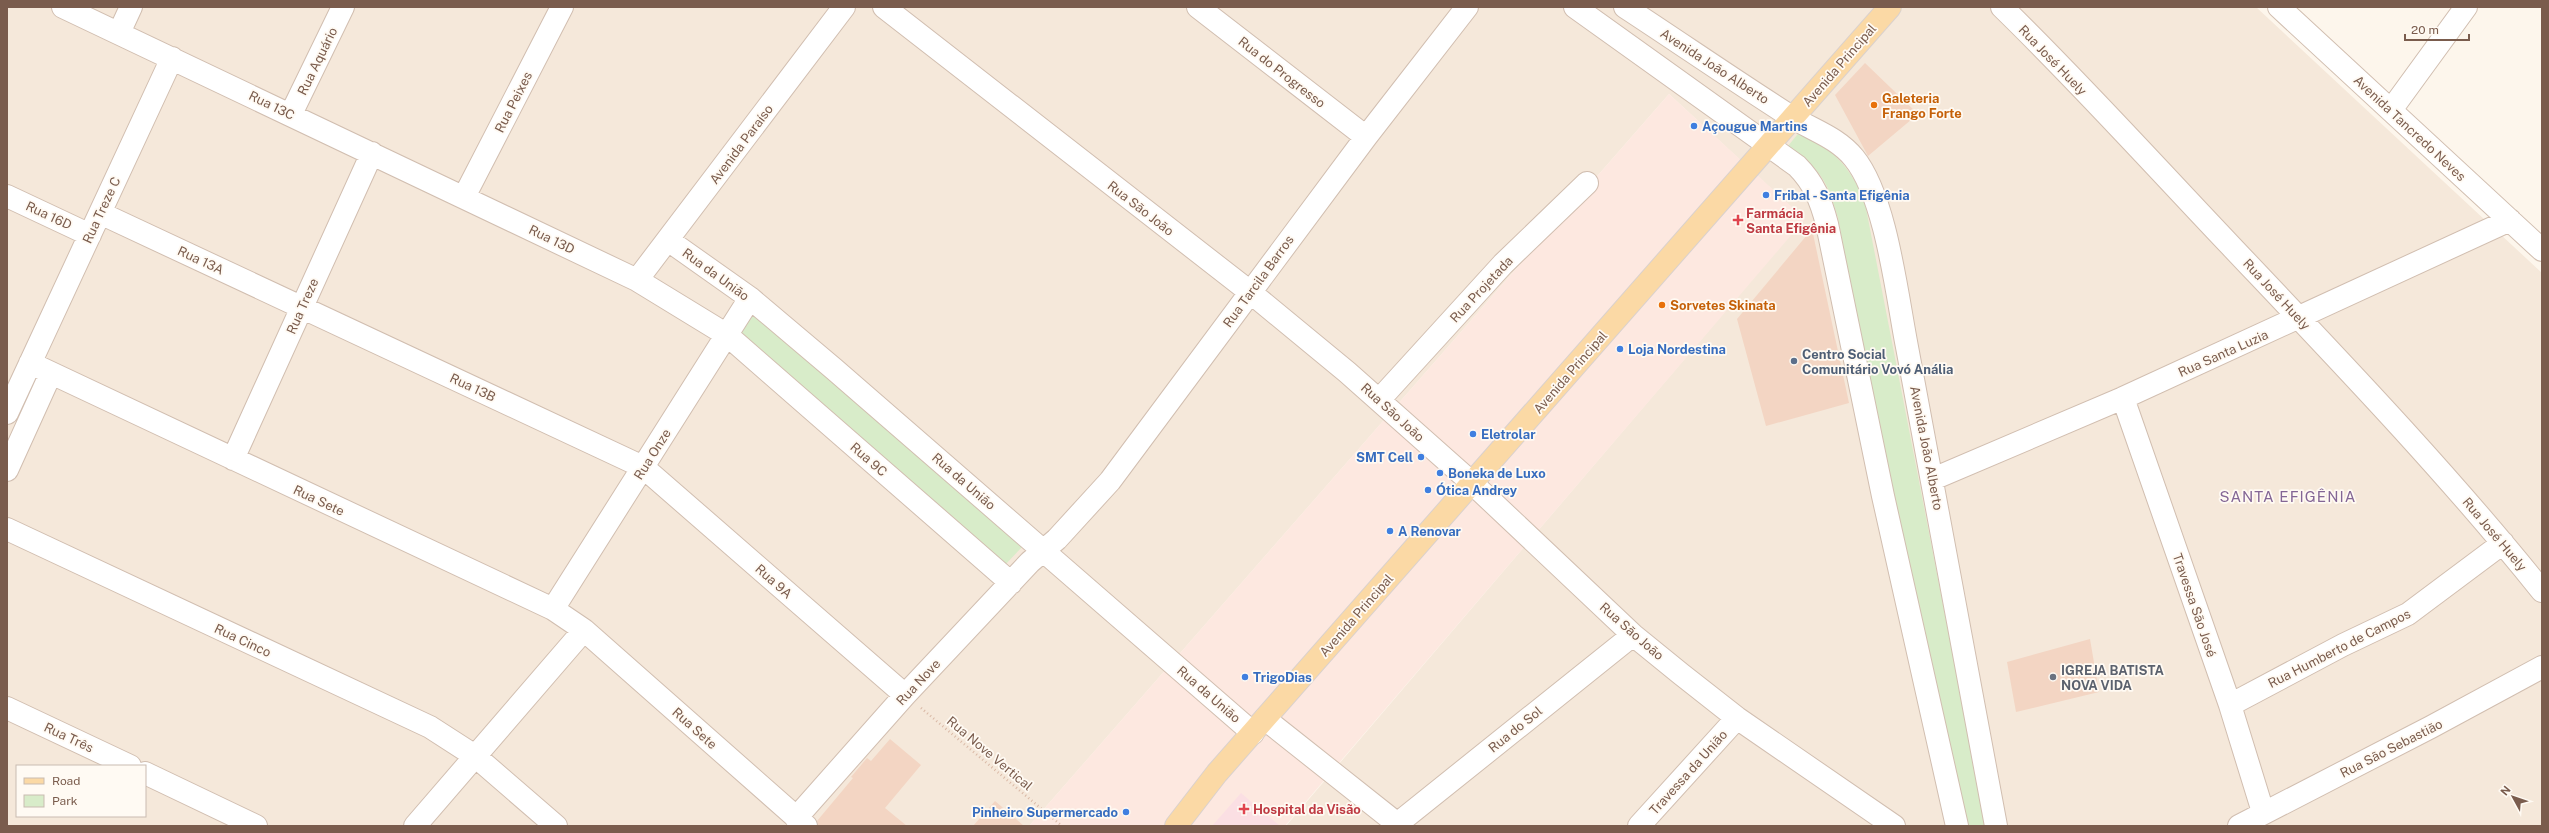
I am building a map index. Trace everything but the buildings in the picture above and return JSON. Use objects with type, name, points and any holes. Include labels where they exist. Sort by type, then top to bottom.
[{"type":"main road","name":"Avenida Principal","points":[[1176,826],[1217,773],[1890,7]]},
{"type":"main road","name":"Avenida Principal","points":[[1160,826],[1217,773]]},
{"type":"street","name":"Rua 13C","points":[[63,7],[372,153]]},
{"type":"street","points":[[119,33],[131,7]]},
{"type":"street","name":"Rua Aquário","points":[[291,114],[343,7]]},
{"type":"street","name":"Rua Peixes","points":[[464,197],[562,7]]},
{"type":"street","name":"Avenida Paraíso","points":[[637,280],[844,7]]},
{"type":"street","name":"Rua São João","points":[[884,7],[1250,292],[1379,400],[1472,483],[1633,635],[1737,718],[1894,826]]},
{"type":"street","name":"Rua do Progresso","points":[[1198,7],[1366,137]]},
{"type":"street","name":"Rua Tarcila Barros","points":[[1045,551],[1110,481],[1366,137],[1467,7]]},
{"type":"street","points":[[1575,7],[1797,166],[1809,177],[1820,199],[1827,224],[1883,496],[1956,826]]},
{"type":"street","name":"Avenida João Alberto","points":[[1625,7],[1793,118],[1840,143],[1856,160],[1876,200],[1933,479],[1996,826]]},
{"type":"street","name":"Rua José Huely","points":[[2002,7],[2300,318],[2456,487],[2542,591]]},
{"type":"street","name":"Avenida Tancredo Neves","points":[[2279,7],[2542,250]]},
{"type":"street","points":[[2390,110],[2466,7]]},
{"type":"street","name":"Rua Treze C","points":[[7,413],[12,388],[30,363],[172,58]]},
{"type":"street","name":"Rua 13D","points":[[372,153],[637,280],[727,335]]},
{"type":"street","name":"Rua Treze","points":[[233,459],[372,153]]},
{"type":"street","name":"Rua Projetada","points":[[1379,400],[1504,264],[1587,182]]},
{"type":"street","name":"Rua 16D","points":[[7,196],[90,235]]},
{"type":"street","name":"Rua 13A","points":[[100,213],[302,307]]},
{"type":"street","name":"Rua Santa Luzia","points":[[1933,479],[2123,398],[2300,318],[2510,220]]},
{"type":"street","name":"Rua da União","points":[[668,240],[750,298],[1045,551],[1259,726],[1399,825]]},
{"type":"street","name":"Rua Onze","points":[[553,609],[750,298]]},
{"type":"street","name":"Rua 13B","points":[[302,307],[643,467]]},
{"type":"street","name":"Rua 9C","points":[[727,335],[1011,583]]},
{"type":"street","name":"Rua Sete","points":[[30,363],[553,609],[584,630],[801,822]]},
{"type":"street","points":[[7,470],[51,373]]},
{"type":"street","name":"Travessa São José","points":[[2123,398],[2230,705],[2264,812]]},
{"type":"street","name":"Rua 9A","points":[[643,467],[905,695]]},
{"type":"street","name":"Rua Cinco","points":[[7,529],[430,727],[475,756],[556,826]]},
{"type":"street","name":"Rua Humberto de Campos","points":[[2230,705],[2343,645],[2408,614],[2503,543]]},
{"type":"street","name":"Rua Nove","points":[[801,822],[905,695],[1030,562],[1045,551]]},
{"type":"street","points":[[419,821],[584,630]]},
{"type":"street","name":"Rua do Sol","points":[[1399,825],[1633,635]]},
{"type":"street","name":"Rua São Sebastião","points":[[2239,826],[2431,727],[2542,667]]},
{"type":"street","name":"Rua Três","points":[[7,708],[128,765]]},
{"type":"street","name":"Travessa da União","points":[[1639,826],[1737,718]]},
{"type":"street","points":[[146,773],[256,826]]},
{"type":"path","name":"Rua Nove Vertical","points":[[905,695],[1062,826]]},
{"type":"shaded area","points":[[7,7],[2256,7],[2542,273],[2542,826],[1286,826],[1804,219],[1669,94],[1029,826],[7,826]]},
{"type":"shaded area","points":[[1669,94],[1805,219],[1285,826],[1029,826]]},
{"type":"shaded area","name":"Hospital da Visão","points":[[1241,793],[1280,826],[1212,826]]},
{"type":"green space","points":[[1801,130],[1838,158],[1851,175],[1864,198],[1986,826],[1966,826],[1887,478],[1838,218],[1830,194],[1821,177],[1808,162],[1788,146]]},
{"type":"green space","points":[[752,313],[1023,546],[1004,566],[737,333]]},
{"type":"place","name":"Galeteria Frango Forte","points":[[1874,105]]},
{"type":"place","name":"Açougue Martins","points":[[1694,126]]},
{"type":"place","name":"Fribal - Santa Efigênia","points":[[1766,195]]},
{"type":"place","name":"Farmácia Santa Efigênia","points":[[1738,220]]},
{"type":"place","name":"Sorvetes Skinata","points":[[1662,305]]},
{"type":"place","name":"Loja Nordestina","points":[[1620,349]]},
{"type":"place","name":"Centro Social Comunitário Vovó Anália","points":[[1794,361]]},
{"type":"place","name":"Eletrolar","points":[[1473,434]]},
{"type":"place","name":"SMT Cell","points":[[1421,457]]},
{"type":"place","name":"Boneka de Luxo","points":[[1440,473]]},
{"type":"place","name":"Ótica Andrey","points":[[1428,490]]},
{"type":"place","name":"A Renovar","points":[[1390,531]]},
{"type":"place","name":"TrigoDias","points":[[1245,677]]},
{"type":"place","name":"IGREJA BATISTA NOVA VIDA","points":[[2053,677]]},
{"type":"place","name":"Hospital da Visão","points":[[1244,809]]},
{"type":"place","name":"Pinheiro Supermercado","points":[[1126,812]]},
{"type":"district","name":"SANTA EFIGÊNIA","points":[[2288,497]]}]
